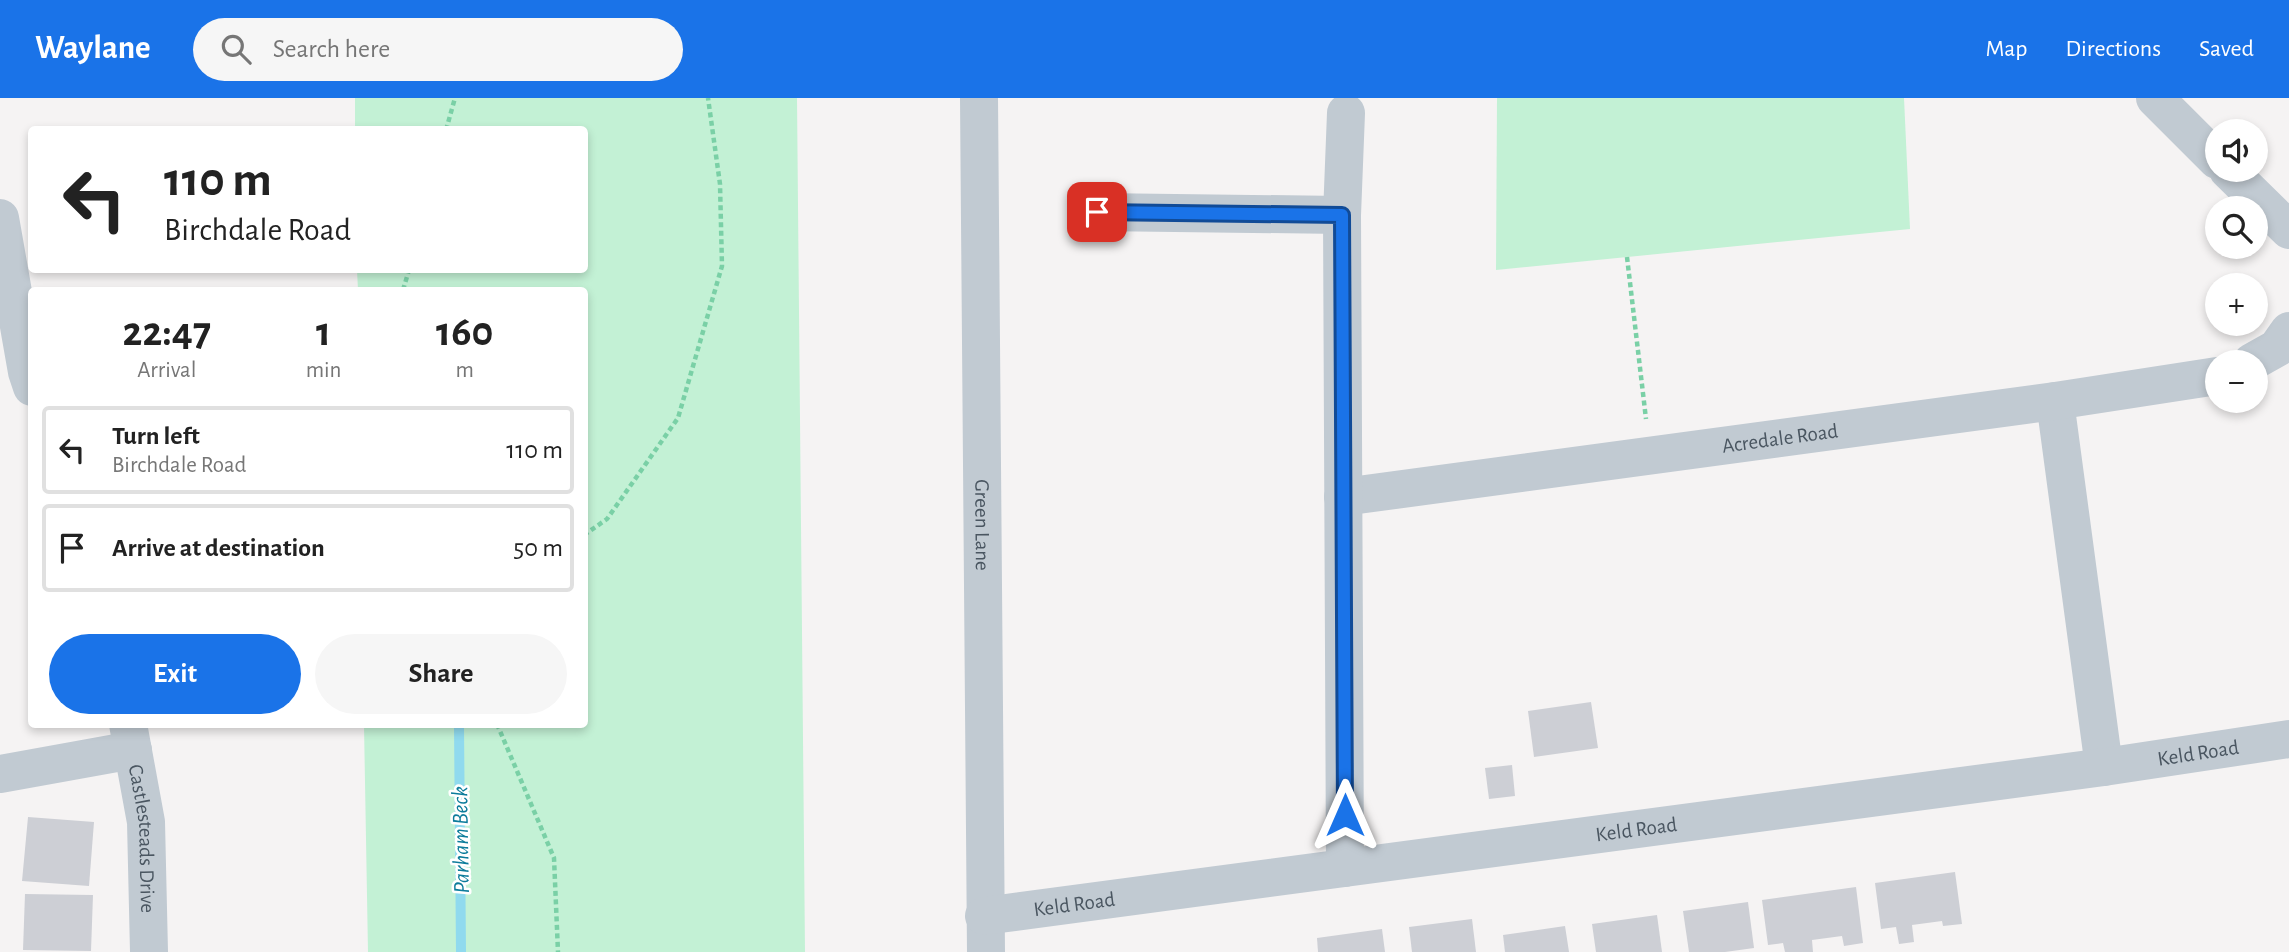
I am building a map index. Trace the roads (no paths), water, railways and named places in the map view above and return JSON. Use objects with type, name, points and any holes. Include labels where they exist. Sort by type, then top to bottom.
[{"type":"street","name":"Green Lane","points":[[979,98],[985,934]]},
{"type":"street","points":[[2155,98],[2205,148]]},
{"type":"street","points":[[1345,868],[1342,215],[1346,114]]},
{"type":"street","points":[[2240,182],[2289,230]]},
{"type":"street","points":[[1097,212],[1342,215]]},
{"type":"street","points":[[0,218],[28,365]]},
{"type":"street","points":[[2268,353],[2277,348],[2289,331]]},
{"type":"street","name":"Acredale Road","points":[[1343,496],[2055,401],[2205,378]]},
{"type":"street","points":[[2055,401],[2104,767]]},
{"type":"street","points":[[0,774],[131,737]]},
{"type":"street","name":"Castlesteads Drive","points":[[131,737],[146,822],[149,952]]},
{"type":"street","name":"Keld Road","points":[[985,934],[1345,868],[2104,767],[2289,739]]},
{"type":"waterway","name":"Parham Beck","points":[[459,728],[461,952]]}]
